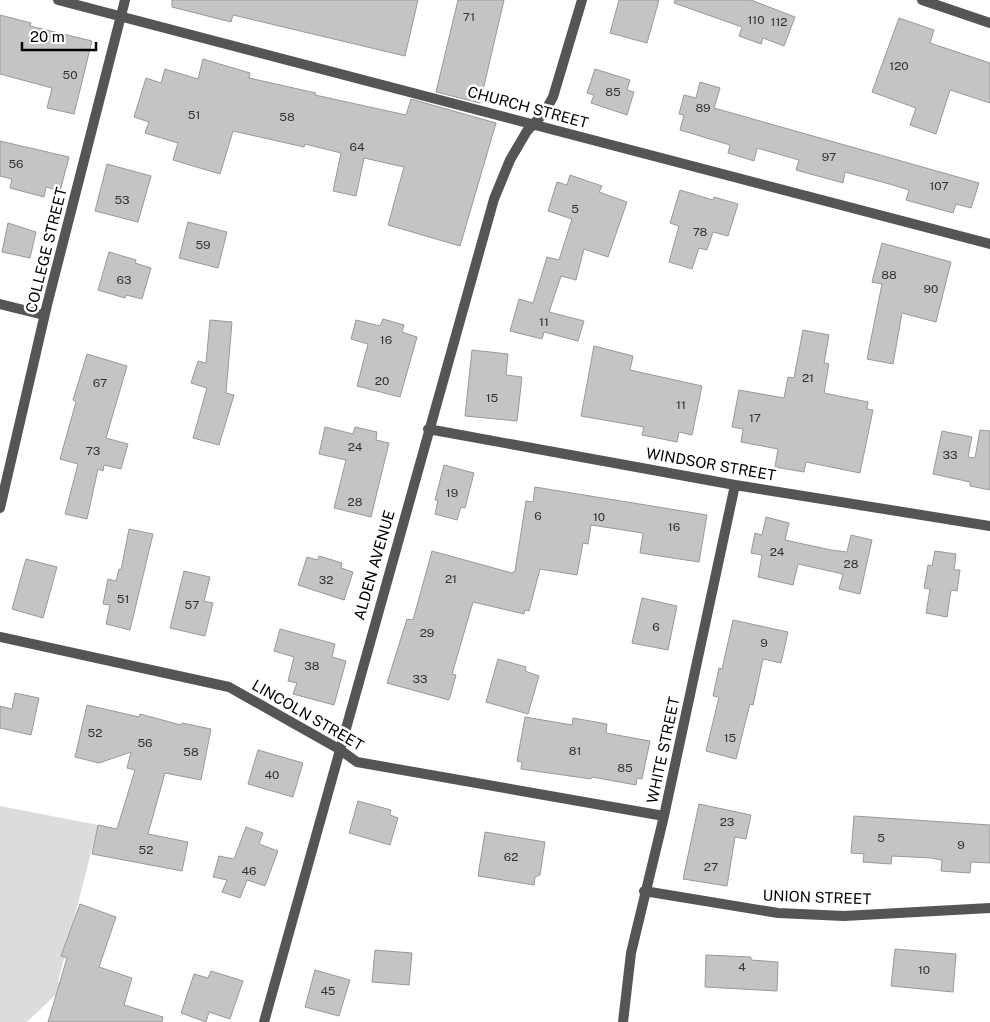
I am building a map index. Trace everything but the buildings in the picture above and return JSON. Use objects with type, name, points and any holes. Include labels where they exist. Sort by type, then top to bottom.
[{"type":"street","name":"CHURCH STREET","points":[[58,0],[990,244]]},
{"type":"street","name":"COLLEGE STREET","points":[[0,508],[44,315],[126,0]]},
{"type":"street","name":"ALDEN AVENUE","points":[[264,1022],[428,429],[498,186],[510,160],[527,131],[544,113],[554,97],[582,0]]},
{"type":"street","points":[[922,0],[990,23]]},
{"type":"street","points":[[0,304],[44,315]]},
{"type":"street","name":"WINDSOR STREET","points":[[428,429],[735,485],[990,526]]},
{"type":"street","name":"WHITE STREET","points":[[623,1022],[630,953],[664,816],[735,485]]},
{"type":"street","name":"LINCOLN STREET","points":[[0,637],[229,687],[339,749],[357,762],[664,816]]},
{"type":"street","name":"UNION STREET","points":[[644,891],[778,913],[844,916],[990,908]]},
{"type":"shaded area","points":[[0,806],[98,825],[58,982],[66,985],[27,1022],[0,1022]]}]
